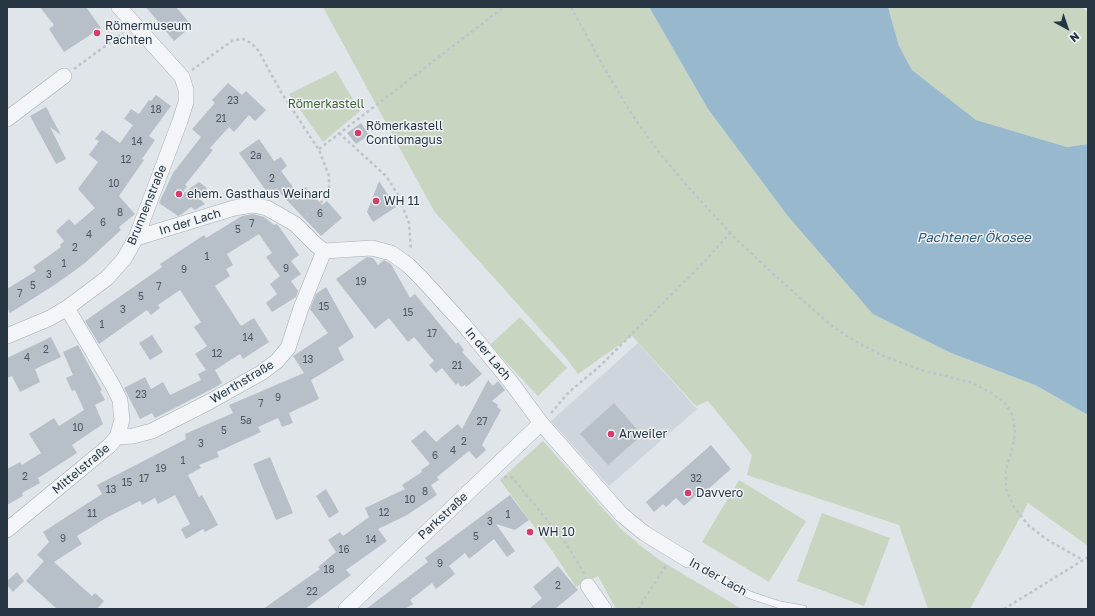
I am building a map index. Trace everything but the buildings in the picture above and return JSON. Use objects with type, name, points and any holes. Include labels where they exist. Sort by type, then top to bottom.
[{"type":"street","points":[[120,7],[182,77]]},
{"type":"street","points":[[7,119],[64,76]]},
{"type":"street","name":"Brunnenstraße","points":[[7,336],[50,318],[66,308],[107,278],[124,259],[136,238],[182,115],[186,102],[186,90],[182,77]]},
{"type":"street","name":"In der Lach","points":[[136,238],[234,208],[253,205],[267,208],[295,224],[316,245],[324,250],[372,248],[391,253],[408,265],[464,325],[510,381],[541,423],[621,514],[644,533],[688,560]]},
{"type":"street","name":"Werthstraße","points":[[117,436],[133,436],[152,431],[210,402],[261,373],[277,361],[288,348],[301,308],[324,250]]},
{"type":"street","name":"Mittelstraße","points":[[7,530],[88,465],[117,436],[122,420],[120,400],[113,386],[66,308]]},
{"type":"street","name":"Parkstraße","points":[[346,609],[541,423]]},
{"type":"street","points":[[588,586],[597,606]]},
{"type":"lane","name":"In der Lach","points":[[688,560],[750,595],[780,605],[803,609]]},
{"type":"path","points":[[319,150],[339,133],[504,7]]},
{"type":"path","points":[[571,7],[603,66],[657,150],[730,233],[809,307],[833,327],[860,344],[886,357],[921,370],[970,382],[1004,402],[1012,414],[1014,429],[1014,441],[1006,470],[1006,488],[1014,507],[1028,525],[1083,560]]},
{"type":"path","points":[[64,76],[112,43],[134,23]]},
{"type":"path","points":[[182,77],[233,40],[243,39],[252,43],[258,50],[281,92],[319,150],[329,176],[329,190],[326,198],[295,224]]},
{"type":"path","points":[[339,133],[386,176],[397,193],[409,222],[411,250],[408,265]]},
{"type":"path","points":[[541,423],[558,406],[569,392],[605,362],[705,261],[730,233]]},
{"type":"path","points":[[493,468],[503,477],[511,476],[568,546],[583,572],[588,586]]},
{"type":"path","points":[[1004,609],[1088,557]]},
{"type":"path","points":[[638,609],[667,564]]},
{"type":"shaded area","points":[[638,343],[697,409],[609,486],[551,421]]},
{"type":"green space","points":[[323,7],[649,7],[708,109],[787,215],[951,353],[1035,385],[1088,415],[1088,546],[1028,503],[970,609],[928,609],[899,525],[747,475],[752,455],[708,401],[696,406],[632,336],[578,374],[566,358],[434,211]]},
{"type":"green space","points":[[888,7],[1081,7],[1088,12],[1088,144],[1067,147],[976,120],[912,70],[899,46]]},
{"type":"green space","name":"Römerkastell","points":[[336,71],[360,111],[323,142],[289,94]]},
{"type":"green space","points":[[520,317],[567,368],[538,396],[490,345]]},
{"type":"green space","points":[[543,441],[622,530],[661,561],[742,609],[616,609],[598,576],[576,587],[553,552],[500,480]]},
{"type":"green space","points":[[739,480],[806,521],[769,582],[702,542]]},
{"type":"green space","points":[[822,513],[890,538],[864,606],[797,581]]},
{"type":"water","name":"Pachtener Ökosee","points":[[649,7],[888,7],[899,46],[912,70],[976,120],[1067,147],[1088,144],[1088,415],[1035,385],[951,353],[873,314],[787,215],[708,109]]},
{"type":"place","name":"Römermuseum Pachten","points":[[97,33]]},
{"type":"place","name":"Römerkastell Contiomagus","points":[[358,133]]},
{"type":"place","name":"ehem. Gasthaus Weinard","points":[[179,194]]},
{"type":"place","name":"WH 11","points":[[376,201]]},
{"type":"place","name":"Arweiler","points":[[611,434]]},
{"type":"place","name":"Davvero","points":[[688,493]]},
{"type":"place","name":"WH 10","points":[[530,532]]}]
